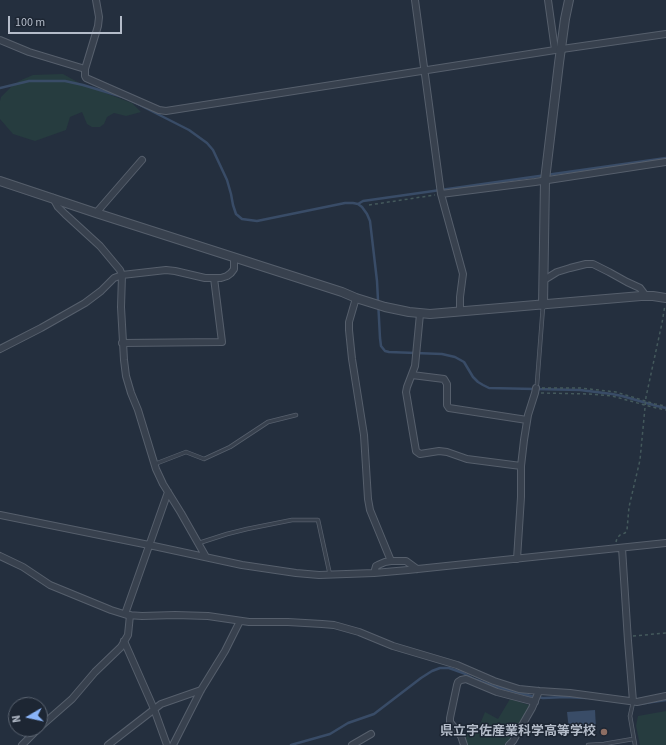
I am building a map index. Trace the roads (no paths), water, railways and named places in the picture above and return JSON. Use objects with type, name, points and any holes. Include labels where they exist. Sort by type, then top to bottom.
[{"type":"street","points":[[96,0],[99,17],[98,26],[85,69],[84,74],[86,78],[159,110],[166,111],[666,34]]},
{"type":"street","points":[[415,0],[441,194],[463,274],[460,312]]},
{"type":"street","points":[[548,0],[558,50]]},
{"type":"street","points":[[543,305],[545,180],[558,50],[569,0]]},
{"type":"street","points":[[0,40],[29,52],[85,69]]},
{"type":"street","points":[[96,213],[142,160]]},
{"type":"street","points":[[441,194],[666,162]]},
{"type":"street","points":[[0,181],[394,310],[430,314],[646,296],[666,298]]},
{"type":"street","points":[[53,198],[58,207],[100,246],[120,270],[122,275],[122,343],[126,376],[163,484],[206,557]]},
{"type":"street","points":[[0,349],[85,303],[101,291],[114,278],[122,275],[166,270],[205,278],[227,276],[234,269],[234,257]]},
{"type":"street","points":[[544,280],[557,272],[586,264],[593,264],[640,288],[646,296]]},
{"type":"street","points":[[122,343],[222,342],[214,278]]},
{"type":"street","points":[[356,298],[349,322],[349,330],[364,435],[368,499],[370,510],[391,561]]},
{"type":"street","points":[[420,314],[415,366],[406,392],[416,451],[421,454],[447,452],[467,459],[521,466]]},
{"type":"street","points":[[412,376],[444,379],[447,384],[447,405],[449,408],[527,420]]},
{"type":"street","points":[[517,559],[521,497],[521,466],[527,420],[536,388]]},
{"type":"street","points":[[48,720],[72,699],[95,672],[121,647],[128,635],[127,614],[168,492]]},
{"type":"street","points":[[0,515],[257,568],[296,573],[330,575],[417,569],[666,543]]},
{"type":"street","points":[[619,548],[633,701]]},
{"type":"street","points":[[0,556],[23,567],[50,585],[111,610],[127,614],[208,616],[240,621],[322,624],[347,628],[393,646],[457,665],[480,676],[523,690],[570,693],[633,701],[642,701],[666,696]]},
{"type":"street","points":[[374,573],[376,566],[391,561],[406,561],[417,569]]},
{"type":"street","points":[[173,745],[201,690],[225,650],[240,621]]},
{"type":"street","points":[[124,641],[154,709],[167,745]]},
{"type":"street","points":[[464,745],[461,736],[452,725],[450,718],[457,685],[461,680],[466,679],[497,692],[535,702]]},
{"type":"street","points":[[108,745],[154,709],[166,702],[201,690]]},
{"type":"street","points":[[509,745],[535,702],[539,691]]},
{"type":"street","points":[[352,745],[371,734]]},
{"type":"street","points":[[22,745],[30,737]]},
{"type":"lane","points":[[536,388],[543,305]]},
{"type":"lane","points":[[155,464],[186,452],[204,459],[230,447],[268,422],[296,414]]},
{"type":"lane","points":[[199,543],[247,529],[292,520],[318,520],[330,575]]},
{"type":"lane","points":[[633,701],[630,716],[634,745]]},
{"type":"lane","points":[[588,745],[633,739]]},
{"type":"water","points":[[595,710],[596,728],[569,730],[567,712]]},
{"type":"waterway","points":[[0,88],[29,81],[65,81],[126,98],[189,130],[207,143],[213,150],[227,180],[236,214],[242,219],[257,221],[345,203],[358,204],[367,214],[370,221],[377,281],[380,338],[381,346],[385,351],[442,354],[455,357],[464,362],[473,377],[478,382],[489,388],[580,390],[622,396],[666,408]]},
{"type":"waterway","points":[[358,204],[363,201],[666,158]]},
{"type":"waterway","points":[[291,745],[330,734],[348,723],[374,714],[421,678],[440,668],[449,668],[493,686],[531,696],[543,698],[586,698]]},
{"type":"waterway","points":[[639,704],[666,700]]},
{"type":"place","name":"県立宇佐産業科学高等学校","points":[[604,732]]}]
